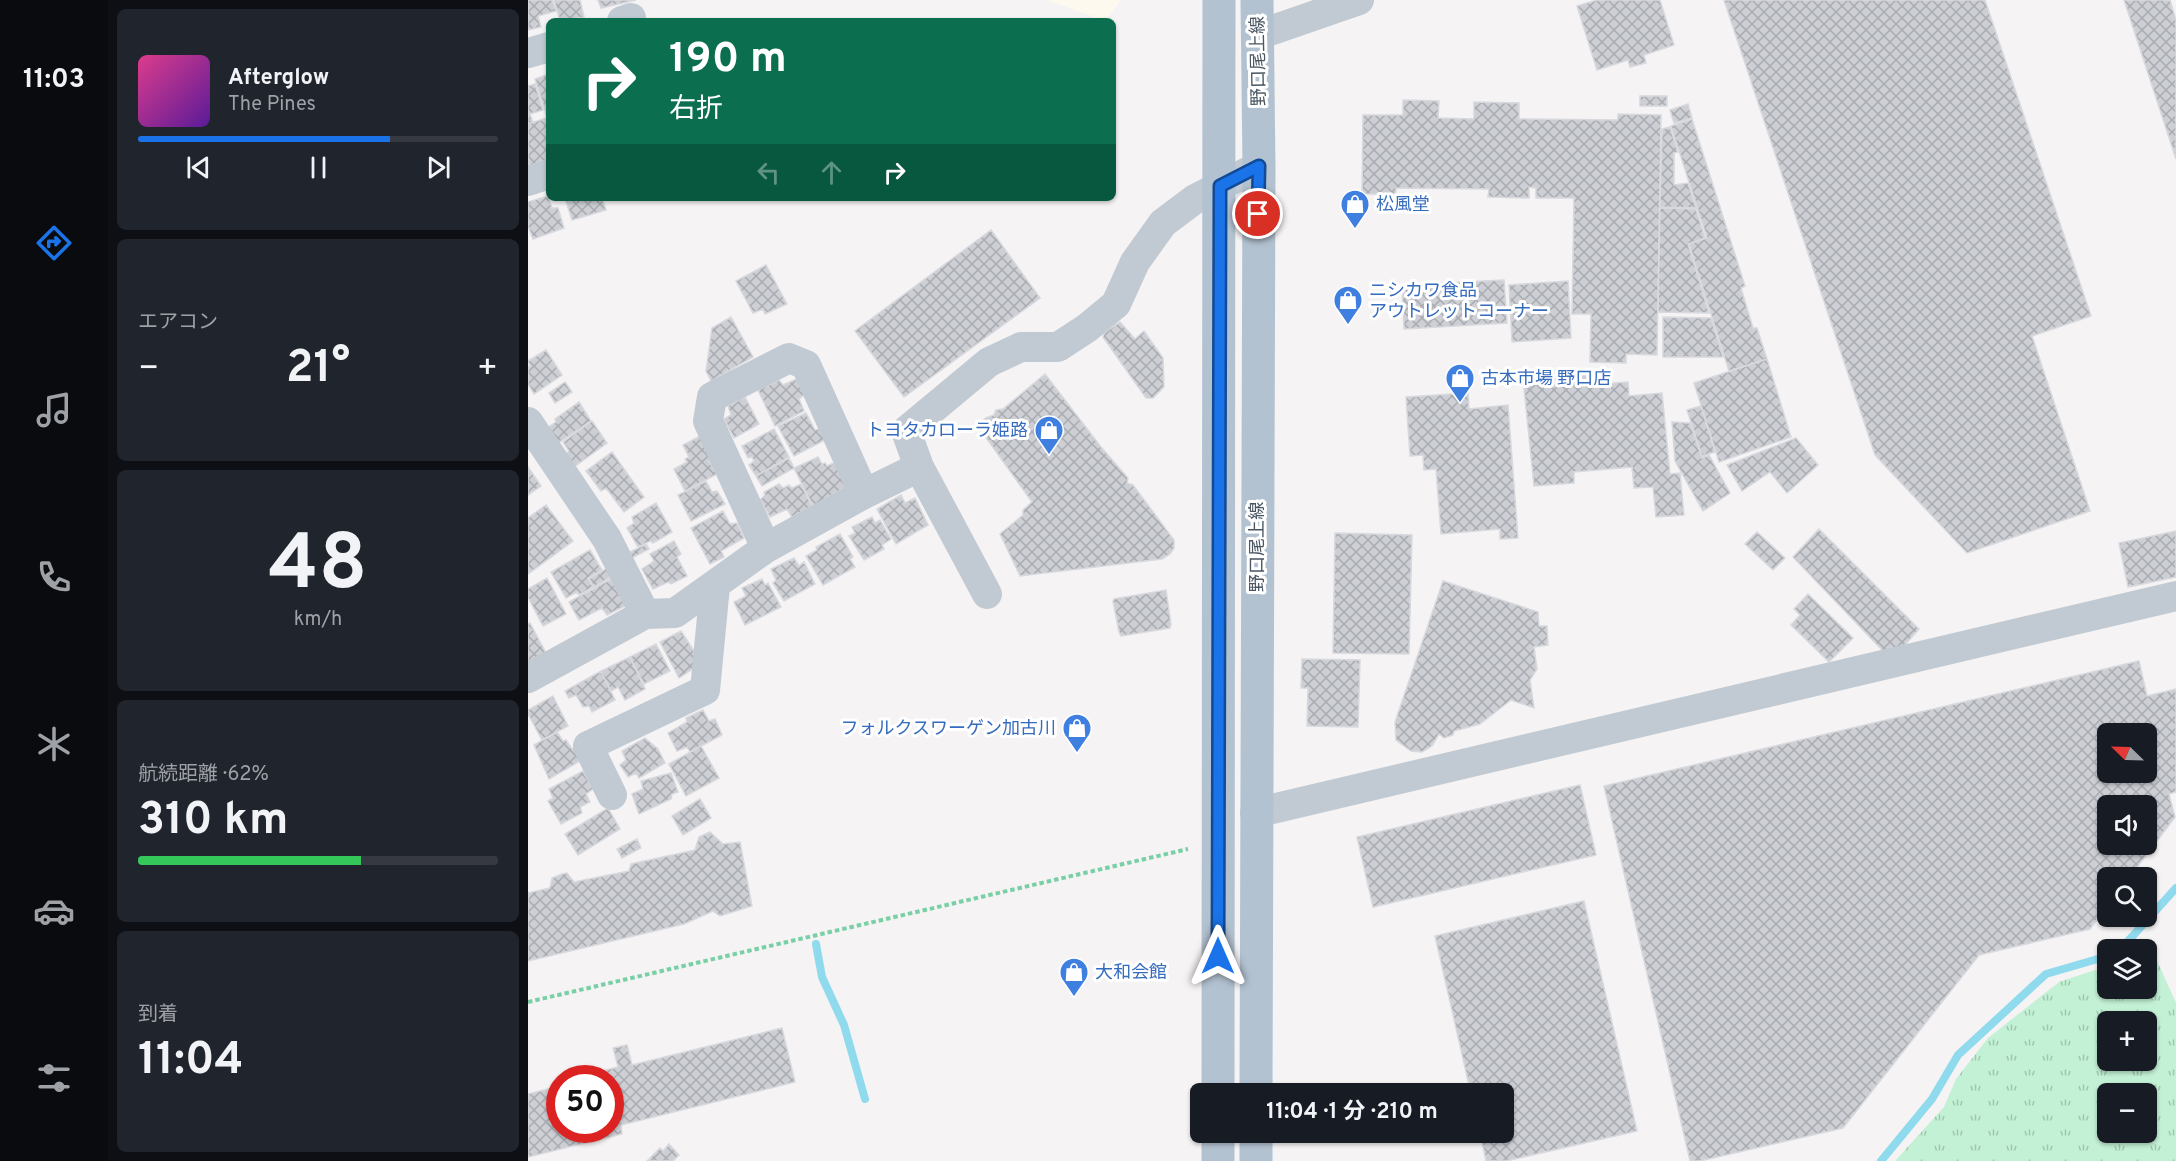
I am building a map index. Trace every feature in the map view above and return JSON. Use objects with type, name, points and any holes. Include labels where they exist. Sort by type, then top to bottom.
[{"type":"main road","points":[[1218,1083],[1219,0]]},
{"type":"main road","name":"野口尾上線","points":[[1256,1083],[1255,813],[1259,166],[1257,0]]},
{"type":"main road","points":[[1218,1143],[1218,1161]]},
{"type":"main road","points":[[1256,1143],[1256,1161]]},
{"type":"street","points":[[1258,35],[1359,0]]},
{"type":"street","points":[[528,53],[546,48]]},
{"type":"street","points":[[987,594],[919,467],[906,431],[989,362],[1021,347],[1058,347],[1087,328],[1116,304],[1135,261],[1163,223],[1195,199],[1259,166]]},
{"type":"street","points":[[528,181],[546,175]]},
{"type":"street","points":[[766,548],[708,421],[712,397],[789,358],[806,365],[864,494]]},
{"type":"street","points":[[528,422],[607,539],[645,614]]},
{"type":"street","points":[[528,678],[645,614],[675,613],[766,548],[864,494],[919,467]]},
{"type":"street","points":[[612,795],[588,746],[705,690],[715,586]]},
{"type":"street","points":[[1255,813],[2176,596]]},
{"type":"shaded area","points":[[1047,0],[1121,0],[1107,18],[1097,18]]},
{"type":"green space","points":[[2157,960],[2176,1003],[2176,1161],[1895,1161],[1944,1107],[1956,1079],[1988,1038],[2059,982],[2097,969],[2097,999],[2157,999]]},
{"type":"building","points":[[528,0],[552,0],[556,11],[538,16],[541,27],[528,30]]},
{"type":"building","points":[[554,0],[580,0],[584,17],[559,18]]},
{"type":"building","points":[[598,0],[636,0],[601,8]]},
{"type":"building","points":[[1597,0],[1660,0],[1674,45],[1644,55],[1646,63],[1630,67],[1628,60],[1597,70],[1577,6]]},
{"type":"building","points":[[1724,0],[1985,0],[2091,316],[2032,336],[2090,511],[1967,553],[1875,455]]},
{"type":"building","points":[[2124,0],[2170,0],[2176,20],[2176,159]]},
{"type":"building","points":[[546,75],[546,114],[535,79]]},
{"type":"building","points":[[535,84],[543,110],[530,114],[533,122],[528,124],[528,86]]},
{"type":"building","points":[[1640,96],[1667,96],[1667,106],[1640,106]]},
{"type":"building","points":[[1403,100],[1439,101],[1438,118],[1474,119],[1474,102],[1519,103],[1519,119],[1618,120],[1618,114],[1661,115],[1657,355],[1626,354],[1626,363],[1590,362],[1591,314],[1572,314],[1574,198],[1536,198],[1536,188],[1529,187],[1529,198],[1488,197],[1489,189],[1396,188],[1396,194],[1362,194],[1363,115],[1403,115]]},
{"type":"building","points":[[1688,104],[1692,118],[1674,123],[1670,110]]},
{"type":"building","points":[[546,118],[546,160],[528,166],[528,124]]},
{"type":"building","points":[[1692,119],[1745,286],[1741,288],[1753,328],[1757,328],[1767,359],[1729,371],[1689,244],[1707,238],[1671,126]]},
{"type":"building","points":[[1670,127],[1678,152],[1674,153],[1674,185],[1688,183],[1696,208],[1660,207],[1662,129]]},
{"type":"building","points":[[546,197],[546,201],[550,201],[552,208],[558,208],[564,228],[533,239],[528,226],[528,202]]},
{"type":"building","points":[[566,201],[603,201],[606,210],[572,220]]},
{"type":"building","points":[[1660,208],[1696,209],[1705,238],[1688,244],[1709,313],[1658,312]]},
{"type":"building","points":[[991,230],[1040,298],[904,397],[855,331]]},
{"type":"building","points":[[766,265],[787,304],[765,314],[763,309],[753,313],[736,281]]},
{"type":"building","points":[[1504,280],[1507,323],[1404,329],[1402,285]]},
{"type":"building","points":[[1568,281],[1571,338],[1512,342],[1509,285]]},
{"type":"building","points":[[731,317],[753,357],[711,381],[706,371],[712,328]]},
{"type":"building","points":[[1663,317],[1711,318],[1723,357],[1663,357]]},
{"type":"building","points":[[1120,322],[1135,339],[1144,331],[1163,358],[1164,387],[1153,398],[1146,398],[1103,337],[1104,333]]},
{"type":"building","points":[[546,350],[562,375],[534,394],[528,384],[528,367],[530,366],[528,361]]},
{"type":"building","points":[[1767,359],[1791,437],[1719,462],[1694,383]]},
{"type":"building","points":[[1586,373],[1588,385],[1628,382],[1629,396],[1662,393],[1670,474],[1680,473],[1684,515],[1656,517],[1653,487],[1634,488],[1632,467],[1574,472],[1574,483],[1534,486],[1523,379]]},
{"type":"building","points":[[1045,374],[1128,478],[1127,483],[1133,485],[1174,540],[1174,548],[1170,554],[1162,559],[1020,576],[1000,534],[1023,515],[1023,510],[1032,502],[977,425],[994,415],[996,410],[1003,409]]},
{"type":"building","points":[[797,379],[804,395],[799,399],[804,411],[775,426],[758,390],[779,380],[783,385]]},
{"type":"building","points":[[565,382],[572,392],[555,403],[549,393]]},
{"type":"building","points":[[1468,393],[1469,409],[1508,405],[1518,538],[1500,539],[1500,529],[1441,534],[1436,469],[1424,470],[1423,455],[1410,456],[1406,397]]},
{"type":"building","points":[[745,397],[759,424],[734,438],[724,419],[731,415],[728,406]]},
{"type":"building","points":[[579,402],[591,421],[558,443],[547,428],[556,422],[555,419]]},
{"type":"building","points":[[1701,406],[1715,452],[1702,456],[1687,410]]},
{"type":"building","points":[[806,413],[815,430],[819,429],[825,440],[794,456],[778,426]]},
{"type":"building","points":[[592,421],[607,443],[574,467],[566,455],[569,451],[563,442]]},
{"type":"building","points":[[1672,422],[1690,423],[1702,458],[1709,455],[1730,493],[1703,511],[1675,461]]},
{"type":"building","points":[[774,429],[789,457],[756,476],[749,465],[754,461],[752,457],[748,458],[742,446]]},
{"type":"building","points":[[700,436],[712,459],[709,461],[717,474],[685,491],[674,469],[687,462],[685,459],[689,457],[683,445]]},
{"type":"building","points":[[1796,438],[1818,465],[1787,493],[1770,472],[1742,491],[1727,465]]},
{"type":"building","points":[[612,452],[644,497],[624,512],[606,488],[601,491],[586,471]]},
{"type":"building","points":[[818,457],[822,464],[825,463],[827,466],[836,462],[848,486],[813,506],[794,468]]},
{"type":"building","points":[[789,458],[794,468],[762,486],[756,476]]},
{"type":"building","points":[[528,467],[541,486],[528,495]]},
{"type":"building","points":[[706,481],[712,492],[717,491],[725,504],[691,521],[678,495]]},
{"type":"building","points":[[779,484],[783,488],[789,485],[792,488],[801,484],[812,506],[792,517],[787,509],[770,517],[760,500],[765,495],[764,492]]},
{"type":"building","points":[[901,495],[905,503],[915,498],[928,525],[896,544],[877,509]]},
{"type":"building","points":[[656,503],[672,532],[653,543],[650,541],[638,547],[627,528],[634,523],[632,517]]},
{"type":"building","points":[[546,505],[573,541],[528,574],[528,518]]},
{"type":"building","points":[[723,511],[730,524],[737,523],[744,538],[721,551],[724,557],[710,564],[691,528]]},
{"type":"building","points":[[872,517],[875,523],[880,520],[891,539],[882,545],[884,549],[864,560],[849,536],[855,533],[852,527]]},
{"type":"building","points":[[1819,529],[1919,629],[1903,647],[1883,651],[1793,557]]},
{"type":"building","points":[[2176,531],[2176,577],[2128,587],[2119,543]]},
{"type":"building","points":[[1757,532],[1785,558],[1773,570],[1745,544]]},
{"type":"building","points":[[1335,533],[1412,535],[1409,654],[1333,653]]},
{"type":"building","points":[[840,534],[853,557],[850,559],[855,567],[823,585],[806,556],[817,550],[816,547]]},
{"type":"building","points":[[674,541],[681,554],[677,557],[687,576],[653,589],[642,569],[654,561],[650,554]]},
{"type":"building","points":[[646,544],[649,549],[630,559],[626,554]]},
{"type":"building","points":[[590,550],[602,570],[588,578],[593,587],[579,595],[577,592],[566,598],[551,572]]},
{"type":"building","points":[[794,558],[799,566],[804,562],[815,584],[784,601],[773,583],[776,580],[771,569]]},
{"type":"building","points":[[607,568],[611,577],[594,587],[589,579]]},
{"type":"building","points":[[547,578],[566,614],[543,626],[528,597],[528,589]]},
{"type":"building","points":[[611,579],[625,606],[607,615],[602,608],[579,620],[569,602]]},
{"type":"building","points":[[762,579],[765,585],[768,583],[781,607],[745,625],[734,602],[746,596],[742,588]]},
{"type":"building","points":[[1443,581],[1538,612],[1539,626],[1547,626],[1548,645],[1534,647],[1537,669],[1530,680],[1534,708],[1511,700],[1480,724],[1454,731],[1453,735],[1444,738],[1439,734],[1432,746],[1422,752],[1411,751],[1396,740],[1395,722]]},
{"type":"building","points":[[1166,590],[1170,628],[1121,636],[1114,599]]},
{"type":"building","points":[[1808,594],[1853,638],[1829,662],[1791,625],[1800,615],[1794,609]]},
{"type":"building","points":[[530,623],[547,655],[528,665],[528,624]]},
{"type":"building","points":[[681,631],[698,657],[697,666],[679,678],[660,642]]},
{"type":"building","points":[[656,644],[670,671],[644,684],[630,657]]},
{"type":"building","points":[[630,657],[645,689],[625,700],[618,687],[611,691],[601,671]]},
{"type":"building","points":[[1302,659],[1360,660],[1358,727],[1307,726],[1308,688],[1301,688]]},
{"type":"building","points":[[2139,661],[2147,696],[2176,689],[2176,792],[2169,794],[2175,817],[2157,841],[2157,795],[2097,795],[2097,855],[2146,855],[2137,867],[2097,867],[2097,920],[2090,929],[1979,955],[1843,1128],[1700,1161],[1690,1161],[1604,786]]},
{"type":"building","points":[[601,671],[615,700],[592,712],[589,706],[583,707],[576,695],[569,698],[565,691]]},
{"type":"building","points":[[553,696],[568,726],[542,740],[528,710]]},
{"type":"building","points":[[703,710],[709,721],[715,719],[722,735],[690,752],[687,747],[677,751],[668,733],[687,722],[686,718]]},
{"type":"building","points":[[557,732],[563,741],[566,740],[572,749],[574,748],[580,761],[549,779],[534,745]]},
{"type":"building","points":[[645,738],[658,749],[665,763],[639,778],[636,773],[628,777],[620,765],[626,760],[622,751]]},
{"type":"building","points":[[701,746],[719,778],[686,796],[669,764]]},
{"type":"building","points":[[583,771],[593,789],[586,794],[590,802],[580,807],[582,813],[561,824],[548,801],[553,798],[549,789]]},
{"type":"building","points":[[671,773],[678,792],[672,794],[671,799],[639,814],[632,794],[643,789],[641,781]]},
{"type":"building","points":[[1580,785],[1596,855],[1373,907],[1357,837]]},
{"type":"building","points":[[700,799],[711,818],[683,835],[672,816]]},
{"type":"building","points":[[608,808],[620,829],[578,855],[565,834]]},
{"type":"building","points":[[710,832],[723,844],[740,842],[752,906],[720,916],[713,911],[684,924],[528,961],[528,893],[550,888],[552,878],[562,874],[567,873],[574,882],[629,871],[631,864],[695,850],[699,837]]},
{"type":"building","points":[[637,839],[641,848],[622,858],[617,849]]},
{"type":"building","points":[[1584,901],[1637,1131],[1506,1161],[1486,1161],[1482,1143],[1514,1143],[1514,1083],[1468,1083],[1435,936]]},
{"type":"building","points":[[782,1028],[795,1082],[624,1124],[624,1065],[617,1065],[613,1048],[627,1045],[632,1065]]},
{"type":"building","points":[[546,1090],[546,1143],[585,1143],[528,1157],[528,1094]]},
{"type":"building","points":[[669,1144],[679,1155],[673,1161],[647,1161],[660,1148],[663,1151]]},
{"type":"waterway","points":[[2130,939],[2176,888]]},
{"type":"waterway","points":[[816,944],[822,977],[844,1025],[865,1099]]},
{"type":"waterway","points":[[1881,1161],[1932,1099],[1958,1055],[2046,974],[2097,959]]},
{"type":"place","name":"松風堂","points":[[1355,230]]},
{"type":"place","name":"ニシカワ食品 アウトレットコーナー","points":[[1348,326]]},
{"type":"place","name":"古本市場 野口店","points":[[1460,404]]},
{"type":"place","name":"トヨタカローラ姫路","points":[[1049,456]]},
{"type":"place","name":"フォルクスワーゲン加古川","points":[[1077,754]]},
{"type":"place","name":"大和会館","points":[[1074,998]]},
{"type":"route","points":[[1218,956],[1220,186],[1259,166],[1258,214]]}]
